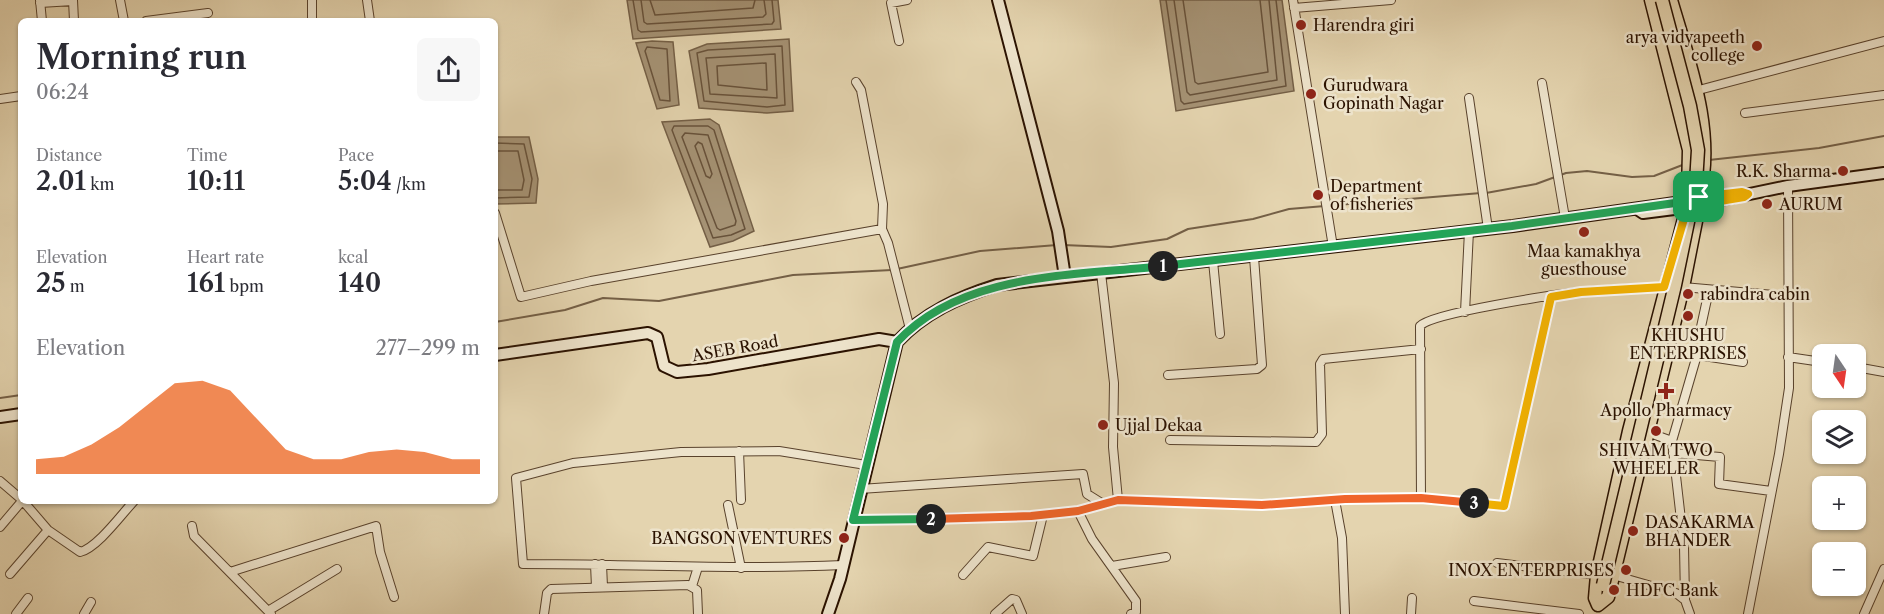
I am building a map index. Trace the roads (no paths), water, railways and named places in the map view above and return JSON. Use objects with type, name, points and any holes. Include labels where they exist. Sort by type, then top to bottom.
[{"type":"main road","points":[[998,0],[1058,231],[1065,277]]},
{"type":"main road","points":[[1597,610],[1608,597],[1683,287],[1692,203],[1688,180],[1689,150],[1651,0]]},
{"type":"main road","points":[[1600,580],[1675,285],[1696,183],[1698,150],[1692,117],[1662,0]]},
{"type":"main road","points":[[1597,610],[1600,580],[1664,287],[1692,203],[1705,173],[1705,153],[1695,91],[1671,0]]},
{"type":"main road","points":[[828,614],[843,565],[897,342],[910,329],[963,296],[997,285],[1254,257],[1637,209],[1643,213],[1742,192],[1748,194],[1788,186],[1884,173]]},
{"type":"main road","name":"ASEB Road","points":[[498,355],[648,333],[657,337],[664,366],[677,372],[708,369],[879,339],[897,342]]},
{"type":"main road","points":[[0,417],[18,414]]},
{"type":"street","points":[[42,18],[40,2],[73,0],[74,18]]},
{"type":"street","points":[[120,0],[123,18]]},
{"type":"street","points":[[312,0],[312,18]]},
{"type":"street","points":[[367,0],[370,18]]},
{"type":"street","points":[[899,40],[891,3],[907,0]]},
{"type":"street","points":[[1333,247],[1293,4],[1391,0]]},
{"type":"street","points":[[169,18],[208,13]]},
{"type":"street","points":[[1695,91],[1884,41]]},
{"type":"street","points":[[856,82],[861,90],[883,204],[882,229],[910,329]]},
{"type":"street","points":[[1542,83],[1565,218]]},
{"type":"street","points":[[1745,113],[1884,95]]},
{"type":"street","points":[[0,99],[18,96]]},
{"type":"street","points":[[1469,98],[1488,229]]},
{"type":"street","points":[[1748,614],[1789,388],[1788,186]]},
{"type":"street","points":[[498,223],[521,297],[591,281],[882,229]]},
{"type":"street","points":[[1465,312],[1470,231]]},
{"type":"street","points":[[1168,375],[1257,369],[1262,365],[1254,257]]},
{"type":"street","points":[[1214,261],[1220,334]]},
{"type":"street","points":[[1101,273],[1114,383],[1113,447],[1118,500]]},
{"type":"street","points":[[1421,498],[1420,326],[1425,321],[1581,292],[1664,287]]},
{"type":"street","points":[[1683,287],[1787,296]]},
{"type":"street","points":[[1699,336],[1708,290]]},
{"type":"street","points":[[853,520],[1043,514],[1078,511],[1118,500],[1262,505],[1421,498],[1504,506],[1551,297]]},
{"type":"street","points":[[1170,440],[1316,442],[1322,434],[1320,364],[1323,358],[1421,349]]},
{"type":"street","points":[[1690,614],[1685,600],[1684,546],[1672,441],[1695,357],[1701,354],[1743,362]]},
{"type":"street","points":[[1788,357],[1812,361]]},
{"type":"street","points":[[1866,369],[1884,372]]},
{"type":"street","points":[[1647,432],[1672,441]]},
{"type":"street","points":[[740,451],[741,500]]},
{"type":"street","points":[[843,565],[741,568],[523,564],[516,478],[573,463],[681,452],[778,451],[866,465]]},
{"type":"street","points":[[1673,453],[1720,457],[1719,484],[1771,492]]},
{"type":"street","points":[[860,489],[1083,474],[1087,494],[1103,504]]},
{"type":"street","points":[[0,481],[18,497]]},
{"type":"street","points":[[1335,500],[1342,538],[1345,614]]},
{"type":"street","points":[[0,527],[19,504]]},
{"type":"street","points":[[25,504],[48,530],[80,552],[86,551],[131,504]]},
{"type":"street","points":[[728,505],[741,568]]},
{"type":"street","points":[[1078,511],[1092,539],[1136,601],[1136,612],[1131,614]]},
{"type":"street","points":[[963,575],[988,547],[1033,556],[1043,514]]},
{"type":"street","points":[[192,526],[194,536],[269,612],[337,569]]},
{"type":"street","points":[[230,572],[376,526],[380,552],[394,597]]},
{"type":"street","points":[[10,574],[48,530]]},
{"type":"street","points":[[1112,566],[1166,557]]},
{"type":"street","points":[[1497,563],[1600,580]]},
{"type":"street","points":[[598,564],[600,587]]},
{"type":"street","points":[[690,585],[696,567]]},
{"type":"street","points":[[1864,614],[1884,568]]},
{"type":"street","points":[[1613,575],[1660,586],[1685,600]]},
{"type":"street","points":[[544,614],[547,593],[551,589],[690,585],[696,590],[698,614]]},
{"type":"street","points":[[16,614],[28,598]]},
{"type":"street","points":[[1411,614],[1412,598]]},
{"type":"street","points":[[995,614],[1012,599],[1016,600],[1022,614]]},
{"type":"street","points":[[1474,601],[1579,614]]},
{"type":"street","points":[[84,614],[91,602]]},
{"type":"water","points":[[627,0],[778,0],[781,29],[633,39]]},
{"type":"water","points":[[1160,0],[1282,0],[1294,91],[1176,111]]},
{"type":"water","points":[[789,39],[793,111],[767,113],[699,108],[689,51],[707,44]]},
{"type":"water","points":[[673,42],[679,105],[657,109],[636,43]]},
{"type":"water","points":[[710,119],[719,125],[754,231],[733,241],[710,247],[662,122]]},
{"type":"water","points":[[498,137],[529,137],[538,179],[536,203],[498,204]]},
{"type":"waterway","points":[[1709,160],[1819,148],[1884,136]]},
{"type":"waterway","points":[[1486,193],[1536,184],[1566,173],[1587,171],[1632,177],[1654,176],[1685,164]]},
{"type":"waterway","points":[[1063,245],[1111,247],[1167,239],[1188,229],[1253,219],[1289,209],[1481,193]]},
{"type":"waterway","points":[[897,269],[980,251],[1057,245]]},
{"type":"waterway","points":[[498,321],[565,310],[603,298],[659,301],[793,275],[892,270]]},
{"type":"waterway","points":[[0,398],[18,395]]},
{"type":"place","name":"Harendra giri","points":[[1301,25]]},
{"type":"place","name":"arya vidyapeeth college","points":[[1757,46]]},
{"type":"place","name":"Gurudwara Gopinath Nagar","points":[[1311,94]]},
{"type":"place","name":"R.K. Sharma","points":[[1843,171]]},
{"type":"place","name":"Department of fisheries","points":[[1318,195]]},
{"type":"place","name":"AURUM","points":[[1767,204]]},
{"type":"place","name":"Maa kamakhya guesthouse","points":[[1584,232]]},
{"type":"place","name":"rabindra cabin","points":[[1688,294]]},
{"type":"place","name":"KHUSHU ENTERPRISES","points":[[1688,316]]},
{"type":"place","name":"Apollo Pharmacy","points":[[1666,391]]},
{"type":"place","name":"Ujjal Dekaa","points":[[1103,425]]},
{"type":"place","name":"SHIVAM TWO WHEELER","points":[[1656,431]]},
{"type":"place","name":"DASAKARMA BHANDER","points":[[1633,531]]},
{"type":"place","name":"BANGSON VENTURES","points":[[844,538]]},
{"type":"place","name":"INOX ENTERPRISES","points":[[1626,570]]},
{"type":"place","name":"HDFC Bank","points":[[1614,590]]}]
